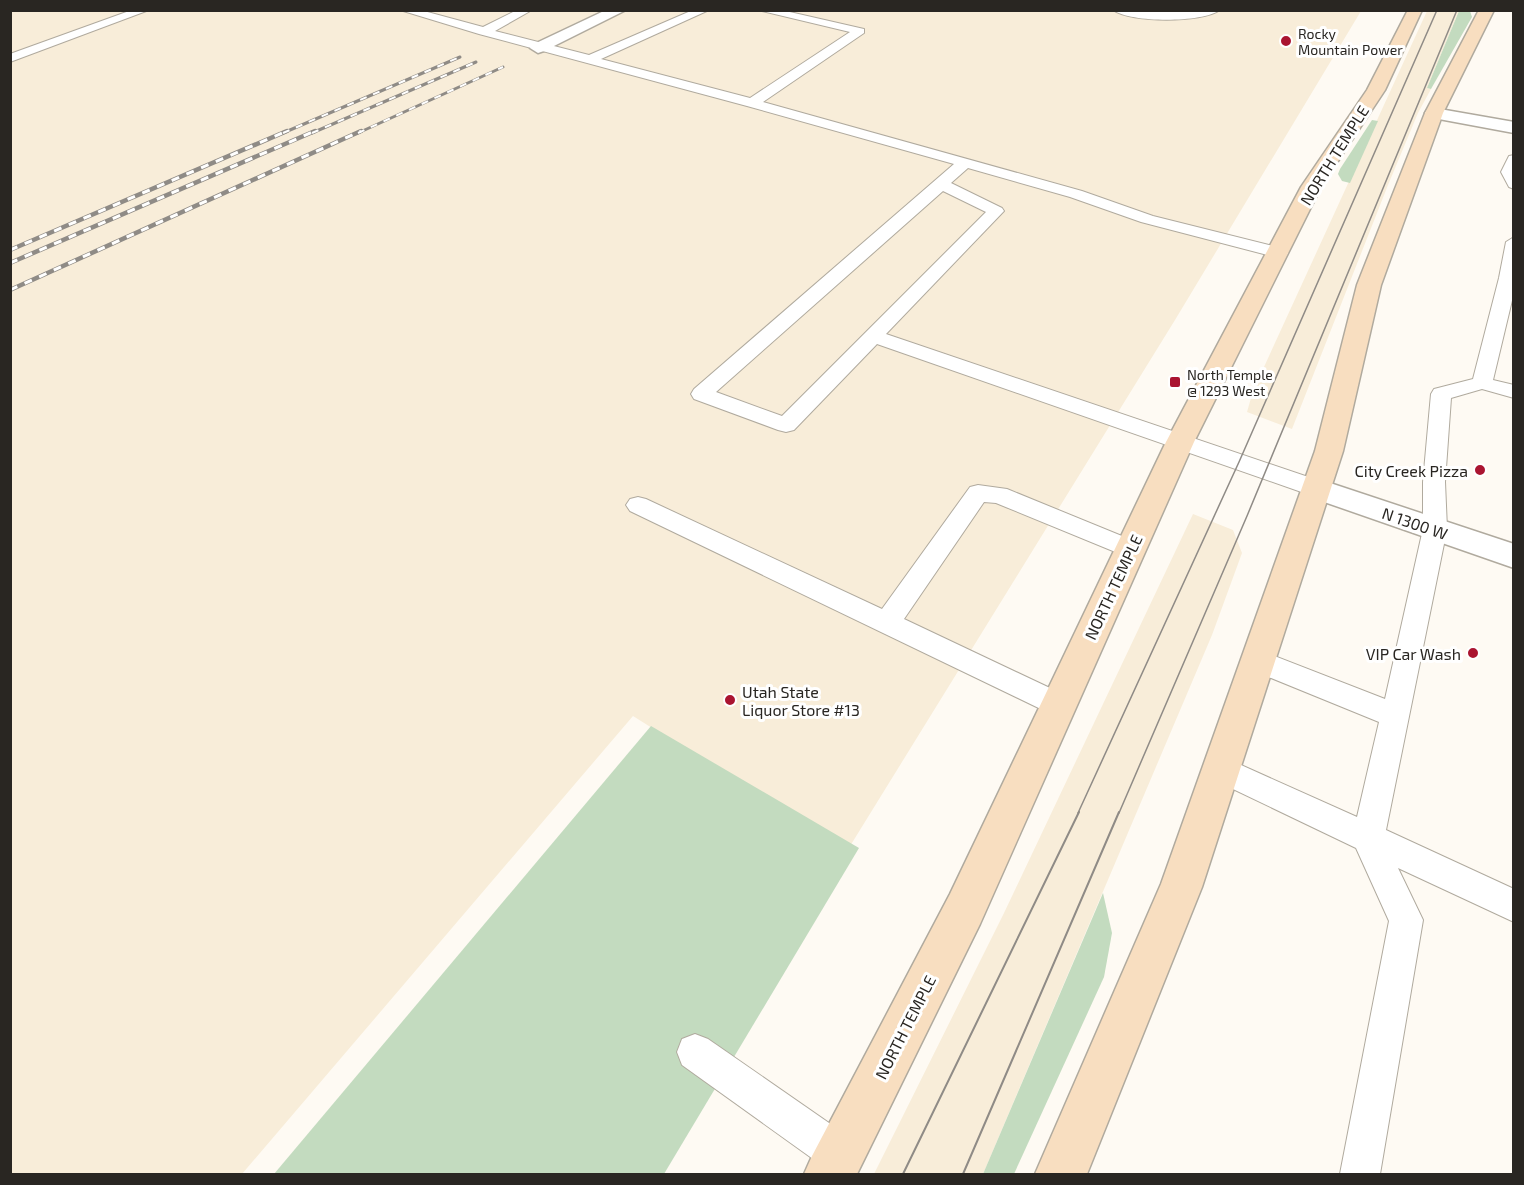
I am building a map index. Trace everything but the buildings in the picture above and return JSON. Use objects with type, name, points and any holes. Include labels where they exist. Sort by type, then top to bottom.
[{"type":"main road","name":"NORTH TEMPLE","points":[[835,1165],[964,909],[1180,442],[1311,187],[1376,90],[1415,10]]},
{"type":"main road","points":[[1065,1173],[1181,887],[1318,489],[1369,285],[1434,113],[1487,10]]},
{"type":"street","points":[[538,48],[619,10]]},
{"type":"street","points":[[1434,113],[1514,128]]},
{"type":"street","name":"N 1300 W","points":[[1318,489],[1514,556]]},
{"type":"lane","points":[[10,58],[144,10]]},
{"type":"lane","points":[[405,10],[538,48],[752,103],[1076,194],[1148,219],[1279,253]]},
{"type":"lane","points":[[483,32],[527,10]]},
{"type":"lane","points":[[589,60],[653,30],[704,10]]},
{"type":"lane","points":[[752,103],[860,31],[763,10]]},
{"type":"lane","points":[[1118,10],[1168,16],[1194,15],[1215,10]]},
{"type":"lane","points":[[1514,159],[1509,172],[1514,184]]},
{"type":"lane","points":[[941,184],[996,211],[786,425],[700,394],[965,163]]},
{"type":"lane","points":[[1482,383],[1511,279],[1514,242]]},
{"type":"lane","points":[[873,336],[1318,489]]},
{"type":"lane","points":[[1360,1174],[1406,920],[1368,839],[1435,529],[1434,482],[1441,394],[1482,383],[1514,392]]},
{"type":"lane","points":[[887,623],[978,493],[999,495],[1130,549]]},
{"type":"lane","points":[[638,505],[1059,705]]},
{"type":"lane","points":[[1259,661],[1395,716]]},
{"type":"lane","points":[[1221,769],[1514,906]]},
{"type":"lane","points":[[695,1052],[835,1165]]},
{"type":"shaded area","points":[[10,11],[1361,11],[1175,320],[847,851],[633,716],[242,1174],[11,1174]]},
{"type":"shaded area","points":[[1427,11],[1459,11],[1427,88],[1431,89],[1418,113],[1388,185],[1292,429],[1247,412],[1253,391]]},
{"type":"shaded area","points":[[1193,514],[1233,530],[1242,553],[1212,635],[983,1174],[874,1174],[1004,913]]},
{"type":"green space","points":[[1459,11],[1470,11],[1472,17],[1431,89],[1427,88]]},
{"type":"green space","points":[[1372,120],[1378,121],[1350,183],[1342,181],[1338,174],[1340,169]]},
{"type":"green space","points":[[651,726],[859,848],[664,1174],[274,1174]]},
{"type":"green space","points":[[1103,893],[1112,933],[1104,977],[1014,1174],[983,1174]]},
{"type":"tram line","points":[[1078,813],[1239,462],[1437,10]]},
{"type":"tram line","points":[[1119,813],[1247,516],[1457,10]]},
{"type":"tram line","points":[[903,1174],[1079,812]]},
{"type":"tram line","points":[[963,1174],[1119,812]]},
{"type":"railway","points":[[283,133],[460,57]]},
{"type":"railway","points":[[312,133],[476,62]]},
{"type":"railway","points":[[358,133],[503,67]]},
{"type":"railway","points":[[10,250],[287,131]]},
{"type":"railway","points":[[10,263],[315,131]]},
{"type":"railway","points":[[10,290],[361,131]]},
{"type":"place","name":"Rocky Mountain Power","points":[[1286,41]]},
{"type":"place","name":"North Temple @ 1293 West","points":[[1175,382]]},
{"type":"place","name":"City Creek Pizza","points":[[1480,470]]},
{"type":"place","name":"VIP Car Wash","points":[[1473,653]]},
{"type":"place","name":"Utah State Liquor Store #13","points":[[730,700]]}]
